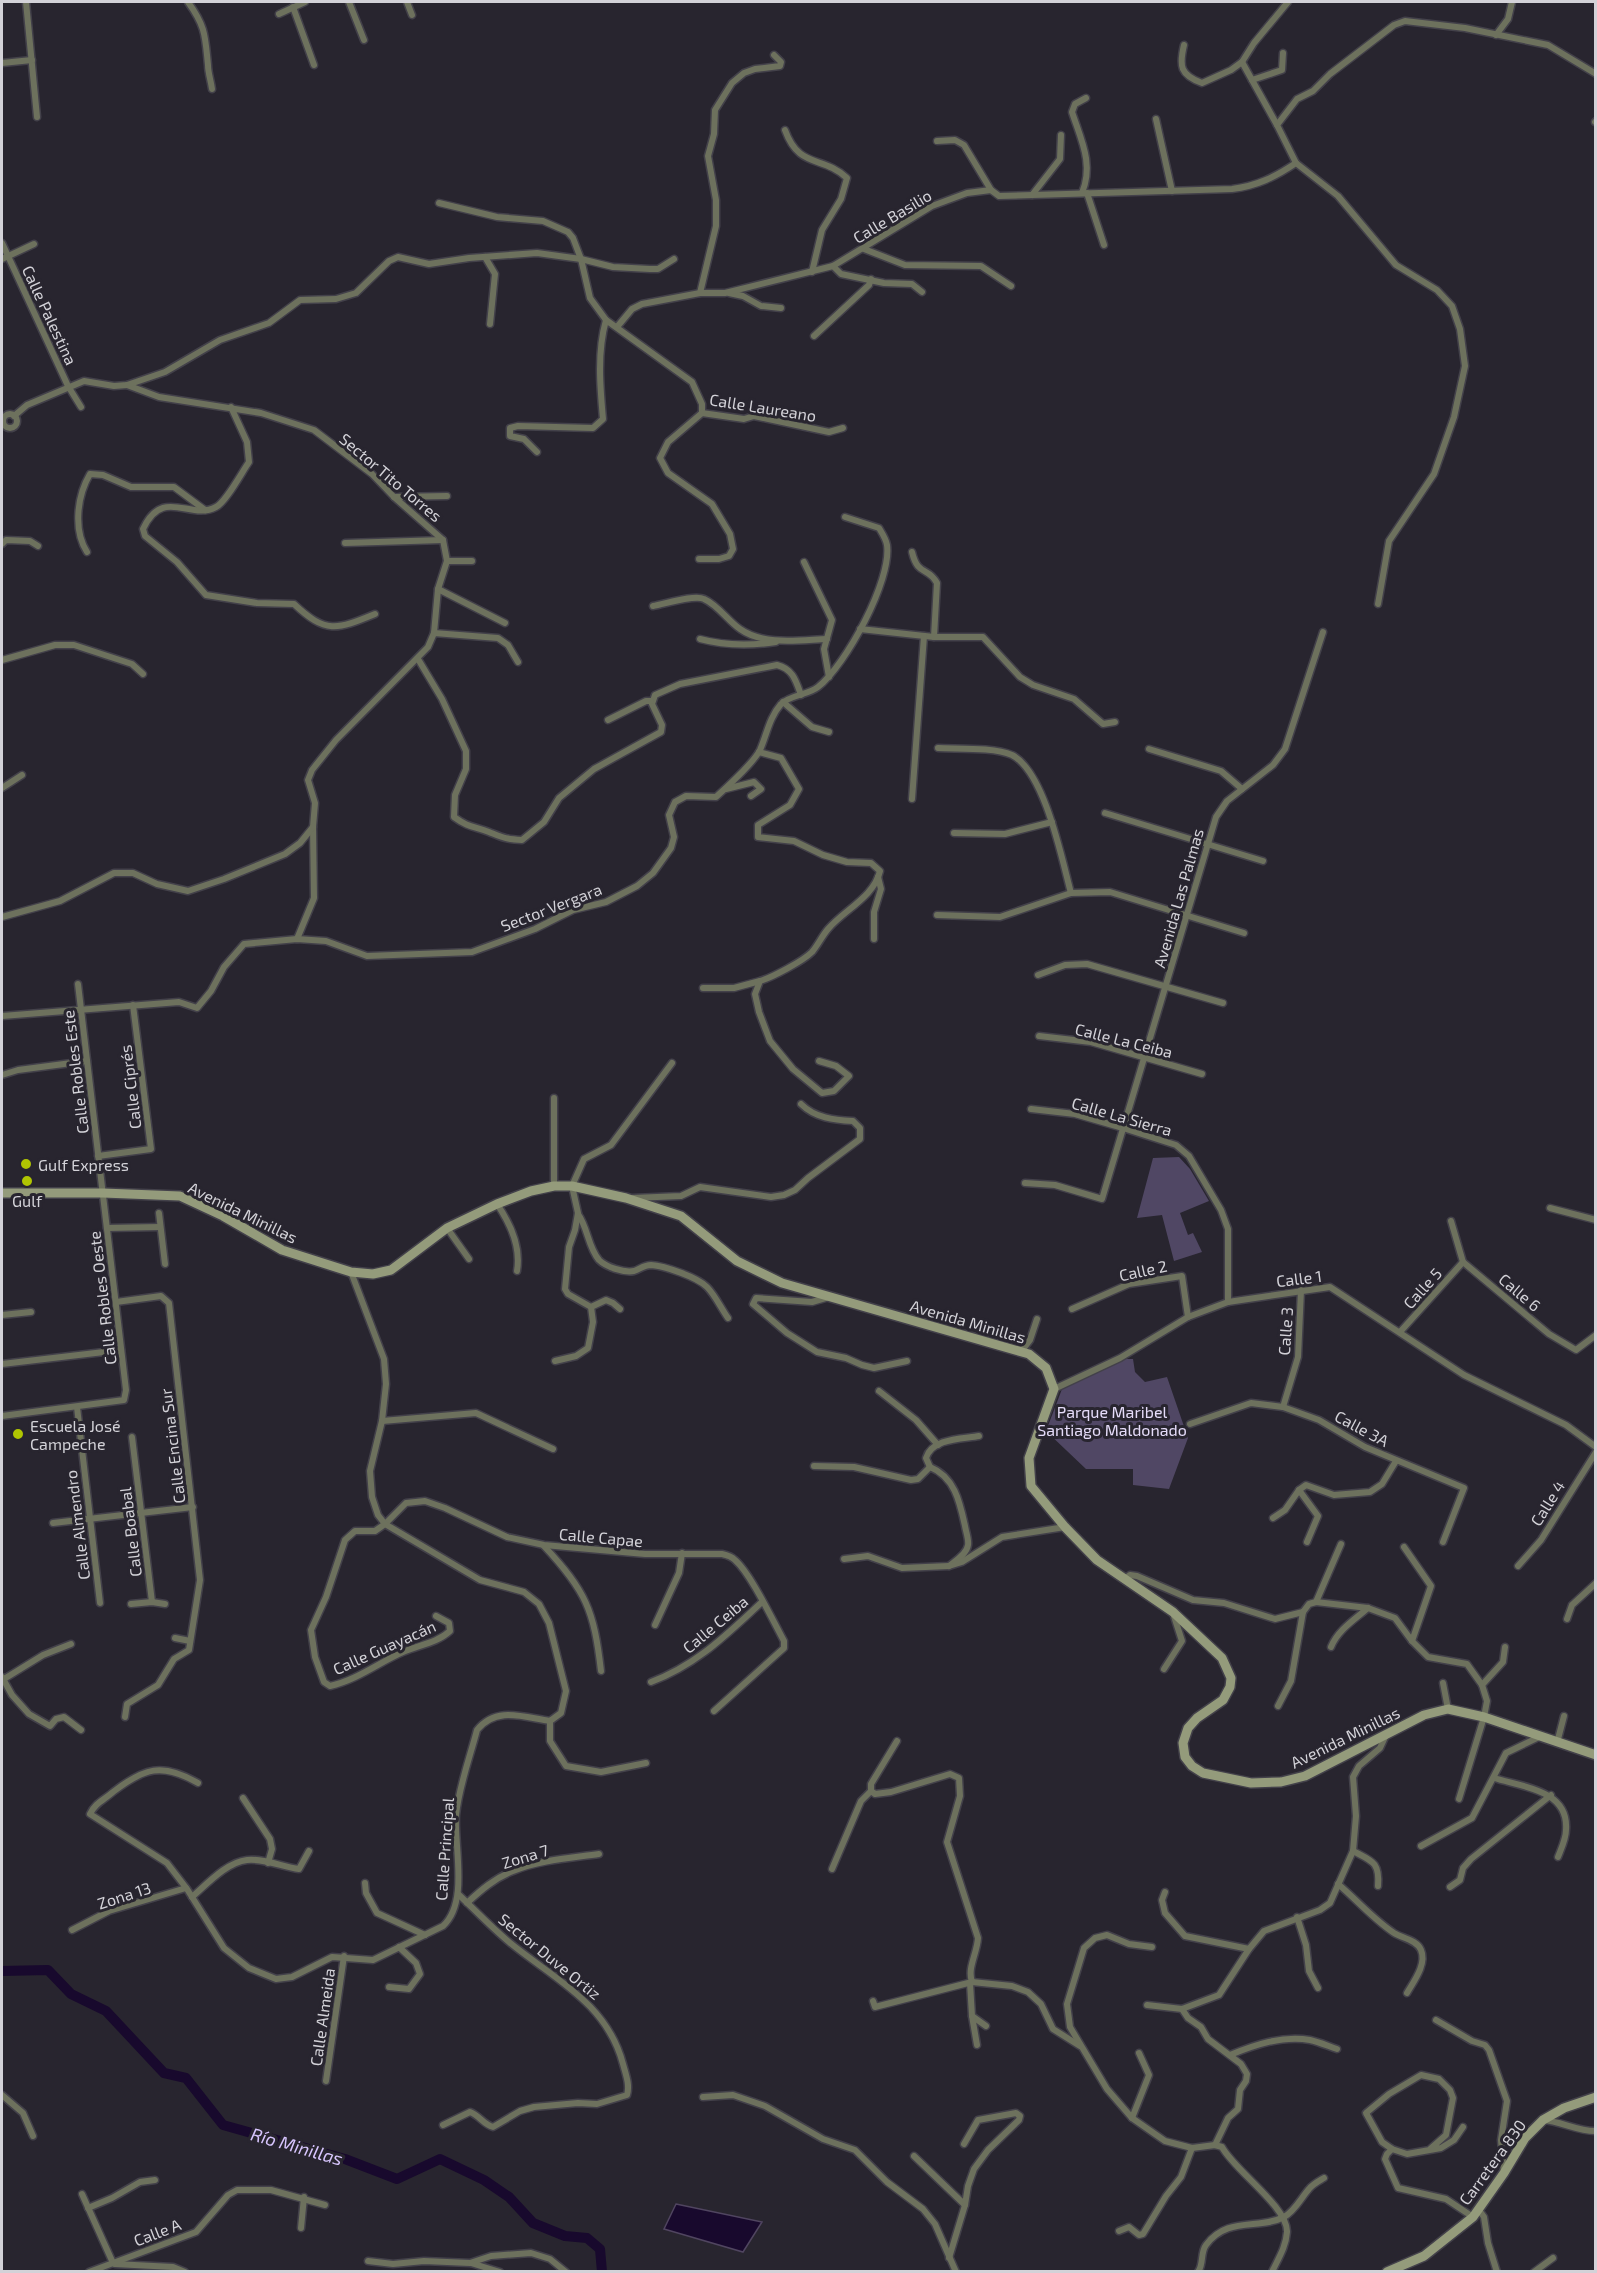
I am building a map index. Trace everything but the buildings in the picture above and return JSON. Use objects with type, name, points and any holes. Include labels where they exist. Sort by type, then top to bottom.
[{"type":"street","points":[[26,2],[37,117]]},
{"type":"street","points":[[188,2],[200,19],[207,39],[208,68],[212,89]]},
{"type":"street","points":[[279,14],[305,2]]},
{"type":"street","points":[[349,2],[364,40]]},
{"type":"street","points":[[407,2],[412,15]]},
{"type":"street","points":[[1184,45],[1181,59],[1183,70],[1189,78],[1202,83],[1231,70],[1242,62],[1254,43],[1288,2]]},
{"type":"street","points":[[1496,35],[1508,19],[1512,2]]},
{"type":"street","points":[[293,8],[314,65]]},
{"type":"street","points":[[1277,125],[1297,99],[1312,91],[1394,25],[1405,21],[1465,28],[1548,45],[1596,74]]},
{"type":"street","points":[[1252,80],[1282,70],[1283,53]]},
{"type":"street","points":[[700,293],[716,226],[716,200],[708,156],[714,134],[715,110],[732,83],[744,73],[755,69],[780,66],[781,62],[774,55]]},
{"type":"street","points":[[2,63],[32,60]]},
{"type":"street","points":[[1242,62],[1296,163],[1338,196],[1396,266],[1437,290],[1452,306],[1460,329],[1465,366],[1454,417],[1434,474],[1389,541],[1378,604]]},
{"type":"street","points":[[1086,98],[1075,104],[1072,112],[1088,165],[1085,193],[1104,245]]},
{"type":"street","points":[[1156,119],[1172,191]]},
{"type":"street","points":[[785,130],[788,139],[803,158],[837,168],[847,178],[841,199],[822,230],[812,272]]},
{"type":"street","points":[[1032,195],[1060,159],[1061,135]]},
{"type":"street","points":[[937,141],[955,140],[964,145],[991,190]]},
{"type":"street","name":"Calle Basilio","points":[[617,327],[632,309],[642,304],[700,293],[725,293],[833,267],[932,206],[967,193],[991,190],[999,196],[1233,189],[1253,186],[1276,177],[1296,163]]},
{"type":"street","name":"Calle Laureano","points":[[439,203],[497,217],[552,224],[568,232],[573,238],[590,298],[606,320],[692,382],[702,404],[702,413],[744,419],[754,416],[829,432],[843,428]]},
{"type":"street","name":"Calle Palestina","points":[[2,243],[4,258],[81,408]]},
{"type":"street","points":[[4,258],[34,244]]},
{"type":"street","points":[[864,249],[904,266],[981,267],[1011,286]]},
{"type":"street","points":[[14,416],[27,405],[84,381],[114,386],[127,385],[165,372],[220,340],[268,323],[300,300],[336,299],[356,293],[389,261],[398,257],[429,264],[485,256],[537,253],[580,259],[613,267],[650,269],[658,269],[674,259]]},
{"type":"street","points":[[485,256],[495,274],[490,324]]},
{"type":"street","points":[[833,267],[841,274],[898,285],[912,284],[922,292]]},
{"type":"street","points":[[814,336],[869,285],[871,279]]},
{"type":"street","points":[[725,293],[743,296],[761,306],[781,308]]},
{"type":"street","points":[[537,452],[524,439],[510,436],[510,428],[518,426],[593,428],[603,419],[599,370],[602,334],[606,320]]},
{"type":"street","name":"Sector Tito Torres","points":[[127,385],[159,397],[261,413],[314,430],[372,474],[394,497],[443,540],[447,561],[438,589],[434,633],[428,647],[336,740],[312,770],[308,780],[315,803],[314,898],[297,939]]},
{"type":"street","points":[[231,407],[247,442],[249,462],[219,506],[205,511],[171,505],[159,510],[146,521],[143,528],[145,536],[177,562],[206,595],[257,603],[294,604],[311,620],[333,627],[348,625],[375,614]]},
{"type":"street","points":[[699,558],[719,559],[729,556],[733,549],[730,534],[712,504],[668,473],[660,458],[668,442],[702,413]]},
{"type":"street","points":[[87,552],[80,541],[78,526],[83,484],[90,474],[103,475],[131,487],[174,487],[205,511]]},
{"type":"street","points":[[394,497],[447,496]]},
{"type":"street","points":[[725,789],[759,752],[770,720],[783,702],[817,688],[829,677],[861,629],[879,592],[886,562],[887,543],[879,528],[845,517]]},
{"type":"street","points":[[2,544],[6,540],[30,541],[38,546]]},
{"type":"street","points":[[345,543],[443,540]]},
{"type":"street","points":[[912,552],[918,568],[934,577],[937,583],[934,637]]},
{"type":"street","points":[[447,561],[472,561]]},
{"type":"street","points":[[804,562],[832,620],[824,649],[829,677]]},
{"type":"street","points":[[438,589],[505,623]]},
{"type":"street","points":[[653,606],[693,598],[704,599],[741,630],[752,635],[781,641]]},
{"type":"street","points":[[861,629],[934,637],[983,637],[1020,677],[1033,685],[1074,699],[1103,724],[1115,722]]},
{"type":"street","name":"Avenida Las Palmas","points":[[1025,1183],[1055,1185],[1102,1199],[1216,817],[1227,801],[1273,765],[1285,749],[1323,632]]},
{"type":"street","points":[[434,633],[498,638],[508,645],[518,662]]},
{"type":"street","points":[[912,799],[924,636]]},
{"type":"street","points":[[700,639],[718,644],[749,646],[781,641],[827,639]]},
{"type":"street","points":[[2,660],[55,645],[74,645],[132,664],[143,674]]},
{"type":"street","points":[[418,659],[442,699],[466,751],[466,769],[455,795],[454,817],[467,827],[489,832],[504,839],[522,840],[544,822],[559,798],[594,769],[662,732],[662,725],[651,701]]},
{"type":"street","points":[[651,701],[655,695],[680,684],[777,665],[786,667],[793,674],[801,695]]},
{"type":"street","points":[[608,720],[646,701],[651,701]]},
{"type":"street","points":[[783,702],[812,727],[829,732]]},
{"type":"street","points":[[938,748],[998,751],[1013,756],[1024,766],[1041,794],[1052,822],[1071,894]]},
{"type":"street","points":[[1149,749],[1221,771],[1242,789]]},
{"type":"street","points":[[703,988],[734,988],[760,981],[811,953],[829,928],[857,904],[880,871],[871,863],[847,862],[823,855],[794,841],[758,837],[758,825],[790,805],[799,789],[781,758],[759,752]]},
{"type":"street","points":[[2,788],[22,775]]},
{"type":"street","name":"Sector Vergara","points":[[133,1005],[179,1002],[197,1008],[211,991],[224,967],[244,944],[297,939],[326,941],[367,956],[472,952],[535,929],[573,910],[606,902],[637,886],[653,873],[671,848],[674,837],[669,815],[675,802],[686,796],[716,797],[725,789],[754,782],[761,789],[751,796]]},
{"type":"street","points":[[1105,813],[1263,861]]},
{"type":"street","points":[[954,832],[1005,834],[1052,822]]},
{"type":"street","points":[[2,917],[60,901],[114,873],[133,873],[157,884],[188,891],[285,854],[300,843],[313,827]]},
{"type":"street","points":[[874,939],[874,912],[881,889],[878,877]]},
{"type":"street","points":[[937,915],[1000,917],[1071,894],[1110,892],[1244,933]]},
{"type":"street","points":[[1038,975],[1065,965],[1087,964],[1223,1004]]},
{"type":"street","points":[[760,981],[755,994],[770,1041],[808,1083],[822,1093],[834,1091],[849,1076],[836,1066],[819,1061]]},
{"type":"street","name":"Calle Robles Este","points":[[78,984],[103,1193]]},
{"type":"street","points":[[2,1016],[133,1005]]},
{"type":"street","name":"Calle Ciprés","points":[[98,1156],[151,1149],[133,1005]]},
{"type":"street","name":"Calle La Ceiba","points":[[1039,1036],[1091,1042],[1202,1074]]},
{"type":"street","points":[[2,1075],[18,1070],[87,1061]]},
{"type":"street","points":[[672,1063],[611,1145],[584,1159],[572,1186],[578,1213],[585,1224],[591,1246],[598,1259],[618,1270],[631,1271],[649,1265],[689,1276],[708,1288],[728,1318]]},
{"type":"street","points":[[554,1098],[554,1186]]},
{"type":"street","points":[[626,1198],[681,1196],[700,1187],[771,1197],[795,1190],[860,1139],[860,1128],[853,1121],[835,1120],[818,1115],[801,1104]]},
{"type":"street","name":"Calle La Sierra","points":[[1031,1109],[1075,1114],[1123,1128],[1176,1145],[1189,1156],[1202,1174],[1228,1228],[1228,1302]]},
{"type":"street","name":"Avenida Minillas","points":[[2,1193],[180,1196],[223,1216],[282,1250],[351,1272],[373,1274],[391,1270],[447,1228],[522,1193],[554,1186],[572,1186],[626,1198],[681,1216],[737,1261],[782,1283],[1029,1354],[1046,1368],[1054,1389],[1029,1458],[1031,1486],[1065,1527],[1097,1560],[1173,1612],[1222,1658],[1231,1678],[1230,1687],[1223,1700],[1197,1718],[1188,1728],[1183,1743],[1185,1757],[1192,1766],[1203,1773],[1251,1783],[1281,1782],[1305,1776],[1424,1715],[1448,1709],[1484,1717],[1596,1755]]},
{"type":"street","name":"Calle Robles Oeste","points":[[77,1407],[124,1400],[126,1390],[103,1193]]},
{"type":"street","points":[[497,1204],[507,1219],[519,1257],[517,1271]]},
{"type":"street","points":[[1550,1208],[1596,1220]]},
{"type":"street","points":[[159,1213],[165,1264]]},
{"type":"street","points":[[578,1213],[575,1230],[568,1247],[565,1289],[568,1294],[591,1307]]},
{"type":"street","points":[[1451,1221],[1463,1262]]},
{"type":"street","points":[[107,1228],[160,1227]]},
{"type":"street","points":[[447,1228],[469,1259]]},
{"type":"street","name":"Calle 5","points":[[1400,1332],[1463,1262]]},
{"type":"street","name":"Calle 6","points":[[1463,1262],[1549,1334],[1576,1350],[1596,1335]]},
{"type":"street","points":[[351,1272],[384,1359],[386,1384],[382,1421],[370,1471],[372,1497],[378,1515],[385,1524],[480,1580],[524,1592],[539,1604],[549,1623],[566,1691],[561,1713],[550,1721],[550,1741],[566,1766],[601,1772],[646,1763]]},
{"type":"street","name":"Calle 2","points":[[1072,1309],[1129,1284],[1182,1276],[1188,1317]]},
{"type":"street","name":"Calle 1","points":[[1054,1389],[1120,1358],[1188,1317],[1228,1302],[1330,1287],[1464,1375],[1566,1425],[1596,1447]]},
{"type":"street","name":"Calle 3","points":[[1283,1407],[1298,1358],[1301,1290]]},
{"type":"street","name":"Calle Encina Sur","points":[[116,1302],[161,1296],[169,1303],[200,1580],[190,1641]]},
{"type":"street","points":[[830,1297],[812,1302],[756,1298],[753,1304],[787,1333],[817,1352],[846,1358],[874,1368],[907,1361]]},
{"type":"street","points":[[591,1307],[606,1300],[614,1303],[620,1309]]},
{"type":"street","points":[[555,1361],[576,1356],[588,1348],[593,1322],[591,1307]]},
{"type":"street","points":[[2,1315],[31,1312]]},
{"type":"street","points":[[1021,1352],[1030,1340],[1037,1319]]},
{"type":"street","points":[[2,1364],[121,1350]]},
{"type":"street","points":[[879,1391],[908,1413],[938,1446]]},
{"type":"street","name":"Calle 3A","points":[[1190,1424],[1251,1402],[1283,1407],[1319,1420],[1365,1447],[1464,1488],[1443,1542]]},
{"type":"street","points":[[2,1416],[77,1407]]},
{"type":"street","name":"Calle Almendro","points":[[77,1407],[100,1603]]},
{"type":"street","points":[[382,1421],[476,1413],[553,1449]]},
{"type":"street","points":[[949,1566],[965,1552],[969,1544],[959,1497],[950,1482],[930,1467],[927,1461],[928,1452],[954,1440],[979,1436]]},
{"type":"street","name":"Calle Boabal","points":[[132,1437],[152,1602]]},
{"type":"street","name":"Calle 4","points":[[1518,1566],[1541,1540],[1596,1452]]},
{"type":"street","points":[[1273,1518],[1286,1510],[1299,1490],[1306,1485],[1334,1495],[1370,1492],[1382,1484],[1396,1461]]},
{"type":"street","points":[[814,1466],[854,1467],[911,1480],[918,1479],[930,1467]]},
{"type":"street","points":[[1299,1490],[1318,1516],[1307,1542]]},
{"type":"street","name":"Calle Capae","points":[[385,1524],[406,1503],[422,1500],[445,1508],[507,1538],[543,1545],[645,1554],[722,1554],[733,1557],[741,1566],[784,1641],[784,1648],[714,1711]]},
{"type":"street","points":[[53,1523],[193,1506]]},
{"type":"street","name":"Calle Guayacán","points":[[385,1524],[375,1531],[355,1531],[345,1540],[326,1597],[311,1630],[315,1657],[324,1682],[330,1686],[345,1682],[402,1652],[442,1638],[450,1631],[449,1623],[436,1616]]},
{"type":"street","points":[[844,1559],[868,1556],[902,1568],[949,1566],[962,1562],[1002,1538],[1065,1527]]},
{"type":"street","points":[[1316,1602],[1341,1544]]},
{"type":"street","points":[[543,1545],[570,1574],[585,1599],[596,1634],[600,1671]]},
{"type":"street","points":[[1404,1547],[1431,1586],[1412,1641]]},
{"type":"street","points":[[655,1625],[679,1573],[682,1553]]},
{"type":"street","points":[[1126,1578],[1130,1575],[1137,1576],[1193,1600],[1224,1603],[1275,1619],[1303,1612]]},
{"type":"street","points":[[1567,1619],[1572,1605],[1596,1582]]},
{"type":"street","points":[[131,1604],[152,1602],[165,1604]]},
{"type":"street","name":"Calle Ceiba","points":[[651,1682],[670,1675],[705,1654],[762,1602]]},
{"type":"street","points":[[1278,1706],[1291,1681],[1303,1612],[1310,1604],[1316,1602],[1368,1608],[1395,1618],[1412,1641],[1428,1657],[1467,1664],[1482,1685],[1487,1701],[1484,1717],[1459,1799]]},
{"type":"street","points":[[1331,1647],[1341,1631],[1368,1608]]},
{"type":"street","points":[[1164,1669],[1182,1641],[1173,1612]]},
{"type":"street","points":[[125,1717],[127,1704],[158,1685],[174,1659],[189,1650],[190,1641],[176,1638]]},
{"type":"street","points":[[71,1644],[43,1655],[3,1678],[12,1695],[29,1714],[50,1726],[56,1719],[64,1717],[81,1730]]},
{"type":"street","points":[[1482,1685],[1503,1662],[1505,1647]]},
{"type":"street","points":[[1443,1683],[1448,1709]]},
{"type":"street","name":"Calle Principal","points":[[198,1782],[181,1773],[146,1771],[128,1780],[94,1806],[90,1814],[167,1863],[186,1887],[224,1948],[249,1968],[276,1979],[292,1977],[332,1957],[344,1956],[373,1960],[443,1926],[451,1918],[458,1894],[456,1815],[477,1730],[486,1719],[505,1714],[550,1721]]},
{"type":"street","points":[[1557,1743],[1564,1716]]},
{"type":"street","points":[[1147,2005],[1182,2008],[1219,1995],[1249,1949],[1264,1931],[1320,1910],[1330,1903],[1353,1851],[1356,1816],[1353,1777],[1359,1766],[1380,1748],[1387,1734]]},
{"type":"street","points":[[1420,1846],[1472,1818],[1506,1754],[1539,1737]]},
{"type":"street","points":[[832,1869],[861,1801],[871,1791],[871,1784],[897,1741]]},
{"type":"street","points":[[871,1791],[875,1794],[891,1792],[950,1774],[959,1778],[960,1796],[947,1842],[978,1938],[977,1950],[969,1973],[977,2045]]},
{"type":"street","points":[[1494,1778],[1551,1795],[1560,1805],[1567,1831],[1558,1857]]},
{"type":"street","points":[[1450,1887],[1460,1880],[1463,1868],[1472,1859],[1551,1795]]},
{"type":"street","points":[[243,1798],[270,1839],[272,1849],[268,1863]]},
{"type":"street","points":[[192,1897],[236,1863],[248,1859],[299,1869],[309,1851]]},
{"type":"street","points":[[1353,1851],[1375,1863],[1379,1873],[1378,1886]]},
{"type":"street","name":"Zona 7","points":[[467,1902],[493,1881],[513,1870],[550,1861],[599,1854]]},
{"type":"street","points":[[365,1883],[366,1893],[377,1913],[425,1935]]},
{"type":"street","points":[[1338,1884],[1382,1925],[1397,1935],[1416,1943],[1421,1950],[1419,1972],[1407,1993]]},
{"type":"street","name":"Zona 13","points":[[72,1930],[109,1911],[186,1887]]},
{"type":"street","points":[[1165,1892],[1162,1900],[1165,1913],[1185,1936],[1249,1949]]},
{"type":"street","name":"Sector Duve Ortiz","points":[[443,2125],[470,2112],[478,2115],[484,2124],[493,2127],[520,2111],[576,2103],[597,2103],[627,2095],[629,2088],[620,2052],[607,2025],[593,2007],[507,1941],[458,1894]]},
{"type":"street","points":[[1298,1917],[1306,1945],[1309,1971],[1318,1988]]},
{"type":"street","points":[[1152,1947],[1129,1944],[1107,1935],[1095,1938],[1084,1948],[1066,2004],[1070,2026],[1107,2089],[1132,2118],[1165,2141],[1192,2148],[1215,2145],[1222,2147],[1228,2158],[1268,2198],[1282,2218],[1287,2230],[1284,2247],[1272,2271]]},
{"type":"street","points":[[389,1988],[409,1989],[420,1974],[416,1963],[399,1947]]},
{"type":"street","name":"Calle Almeida","points":[[326,2081],[344,1956]]},
{"type":"street","points":[[873,2001],[875,2007],[971,1983],[1012,1986],[1028,1992],[1041,2004],[1053,2029],[1080,2046]]},
{"type":"street","points":[[1182,2008],[1188,2018],[1201,2027],[1208,2039],[1241,2064],[1247,2074],[1246,2081],[1240,2090],[1238,2109],[1228,2118],[1215,2145]]},
{"type":"street","points":[[972,2016],[986,2025]]},
{"type":"street","points":[[1436,2020],[1472,2041],[1485,2045],[1489,2050],[1507,2101],[1501,2140],[1504,2173]]},
{"type":"street","points":[[1230,2055],[1251,2046],[1276,2041],[1308,2040],[1337,2049]]},
{"type":"street","points":[[1132,2118],[1149,2075],[1139,2053]]},
{"type":"street","points":[[1430,2150],[1446,2135],[1453,2098],[1450,2090],[1439,2079],[1421,2075],[1389,2094],[1366,2113],[1382,2142],[1392,2150],[1407,2154],[1430,2150],[1441,2148],[1454,2140],[1463,2127]]},
{"type":"street","points":[[2,2095],[23,2113],[33,2136]]},
{"type":"street","points":[[703,2097],[733,2095],[765,2106],[823,2139],[855,2151],[887,2182],[923,2209],[935,2224],[956,2271]]},
{"type":"street","name":"Carretera 830","points":[[1387,2271],[1424,2256],[1476,2213],[1525,2138],[1543,2120],[1564,2108],[1596,2097]]},
{"type":"street","points":[[949,2258],[966,2205],[968,2186],[974,2169],[987,2150],[1019,2120],[1020,2116],[1016,2113],[978,2120],[964,2144]]},
{"type":"street","points":[[1543,2120],[1558,2121],[1596,2131]]},
{"type":"street","points":[[1119,2231],[1129,2227],[1139,2235],[1143,2234],[1166,2196],[1181,2177],[1192,2148]]},
{"type":"street","points":[[1392,2150],[1385,2159],[1398,2188],[1446,2199],[1484,2217],[1488,2242],[1497,2271]]},
{"type":"street","points":[[914,2156],[966,2205]]},
{"type":"street","points":[[1198,2271],[1201,2269],[1203,2250],[1208,2242],[1226,2228],[1282,2218],[1292,2211],[1311,2187],[1324,2178]]},
{"type":"street","points":[[88,2208],[140,2182],[155,2180]]},
{"type":"street","name":"Calle A","points":[[89,2271],[195,2232],[228,2195],[237,2190],[271,2190],[325,2205]]},
{"type":"street","points":[[82,2194],[112,2264],[138,2268],[173,2266],[185,2271]]},
{"type":"street","points":[[301,2228],[304,2198]]},
{"type":"street","points":[[470,2263],[491,2256],[531,2253],[550,2259],[566,2271]]},
{"type":"street","points":[[1534,2271],[1553,2258]]},
{"type":"street","points":[[368,2261],[393,2264],[424,2261],[470,2263],[501,2271]]},
{"type":"green space","points":[[1179,1157],[1190,1169],[1209,1201],[1180,1213],[1188,1235],[1193,1233],[1202,1252],[1174,1261],[1162,1215],[1137,1218],[1153,1158]]},
{"type":"green space","name":"Parque Maribel Santiago Maldonado","points":[[1124,1359],[1133,1359],[1135,1372],[1145,1382],[1167,1377],[1188,1438],[1169,1489],[1133,1485],[1133,1469],[1086,1469],[1046,1431],[1062,1389]]},
{"type":"shaded area","points":[[676,2204],[762,2222],[743,2252],[664,2229]]},
{"type":"waterway","name":"Río Minillas","points":[[2,1971],[48,1970],[71,1994],[106,2011],[164,2073],[186,2078],[223,2125],[345,2159],[397,2179],[440,2159],[484,2180],[509,2197],[533,2223],[565,2236],[587,2238],[600,2249],[602,2272]]},
{"type":"place","name":"Gulf Express","points":[[26,1164]]},
{"type":"place","name":"Gulf","points":[[27,1181]]},
{"type":"place","name":"Escuela José Campeche","points":[[18,1434]]}]
